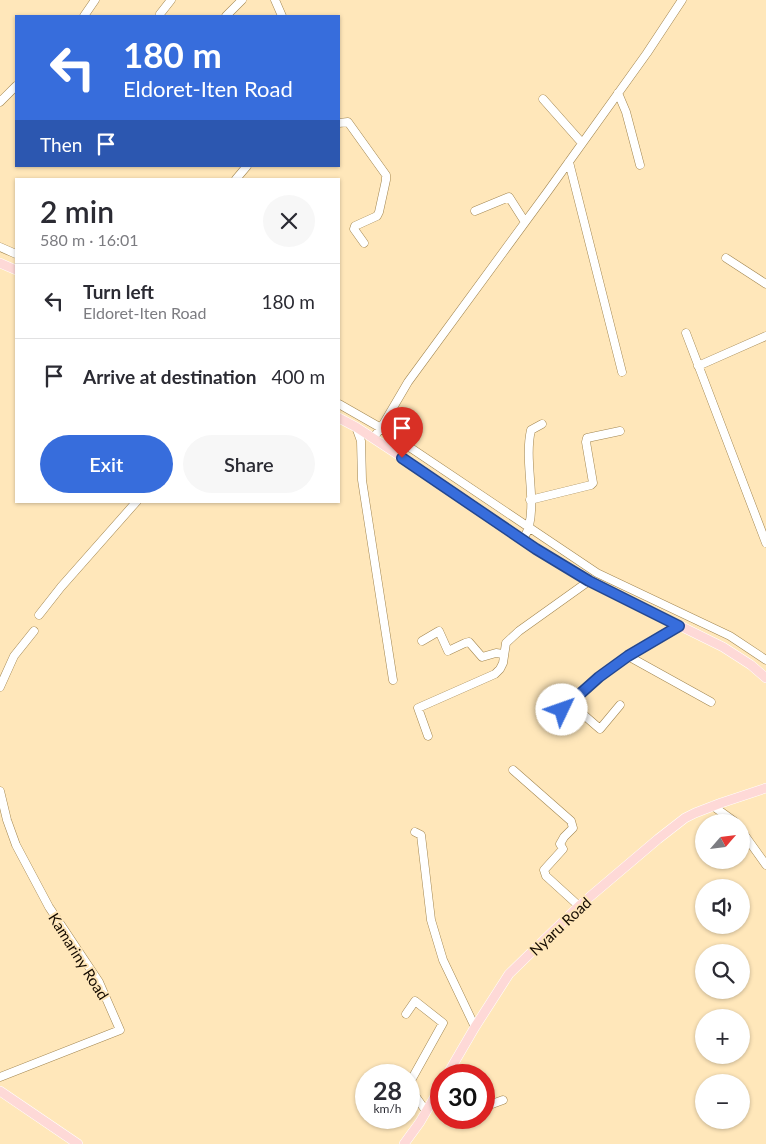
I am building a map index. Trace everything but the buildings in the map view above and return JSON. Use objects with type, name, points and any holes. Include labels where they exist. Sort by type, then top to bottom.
[{"type":"main road","points":[[0,263],[15,270]]},
{"type":"main road","points":[[340,419],[373,438],[522,540],[589,581],[723,647],[751,665],[766,678]]},
{"type":"main road","name":"Nyaru Road","points":[[453,1064],[509,974],[579,906],[685,818],[766,788]]},
{"type":"main road","points":[[0,1091],[78,1144]]},
{"type":"main road","points":[[404,1144],[430,1105]]},
{"type":"street","points":[[85,15],[95,0]]},
{"type":"street","points":[[160,14],[170,0]]},
{"type":"street","points":[[227,15],[242,0]]},
{"type":"street","points":[[275,0],[282,15]]},
{"type":"street","points":[[373,438],[408,382],[569,162],[682,0]]},
{"type":"street","points":[[0,102],[15,87]]},
{"type":"street","points":[[618,93],[626,112],[640,165]]},
{"type":"street","points":[[543,99],[582,143]]},
{"type":"street","points":[[340,123],[348,122],[386,175],[379,212],[376,216],[355,226],[354,229],[364,243]]},
{"type":"street","points":[[569,162],[622,372]]},
{"type":"street","points":[[237,178],[246,167]]},
{"type":"street","points":[[475,211],[509,197],[525,222]]},
{"type":"street","points":[[0,247],[15,254]]},
{"type":"street","points":[[726,258],[766,284]]},
{"type":"street","points":[[686,333],[766,543]]},
{"type":"street","points":[[698,366],[766,336]]},
{"type":"street","points":[[340,405],[381,428],[597,572],[730,636],[766,660]]},
{"type":"street","points":[[522,540],[529,527],[529,440],[531,430],[542,424]]},
{"type":"street","points":[[356,427],[361,441],[362,480],[393,680]]},
{"type":"street","points":[[530,500],[591,485],[587,438],[620,431]]},
{"type":"street","points":[[39,615],[61,587],[135,503]]},
{"type":"street","points":[[428,736],[418,708],[495,674],[500,669],[506,644],[519,631],[589,581]]},
{"type":"street","points":[[562,710],[599,677],[628,656],[679,626]]},
{"type":"street","points":[[0,687],[14,656],[34,631]]},
{"type":"street","points":[[422,641],[439,631],[448,651],[469,642],[482,657],[503,654]]},
{"type":"street","points":[[628,656],[711,702]]},
{"type":"street","points":[[570,703],[600,729],[620,705]]},
{"type":"street","points":[[513,770],[571,821],[573,828],[560,844],[563,849],[544,870],[546,876],[579,906]]},
{"type":"street","name":"Kamariny Road","points":[[0,791],[7,820],[16,845],[49,908],[99,982],[120,1030],[0,1077]]},
{"type":"street","points":[[710,808],[721,814]]},
{"type":"street","points":[[415,832],[421,835],[431,920],[447,968],[475,1027]]},
{"type":"street","points":[[750,843],[766,865]]},
{"type":"street","points":[[406,1014],[415,1001],[443,1023],[420,1066]]},
{"type":"street","points":[[495,1103],[502,1100]]},
{"type":"street","points":[[420,1103],[426,1112]]},
{"type":"route","points":[[402,458],[536,549],[589,581],[679,626],[628,656],[599,677],[562,710]]}]
